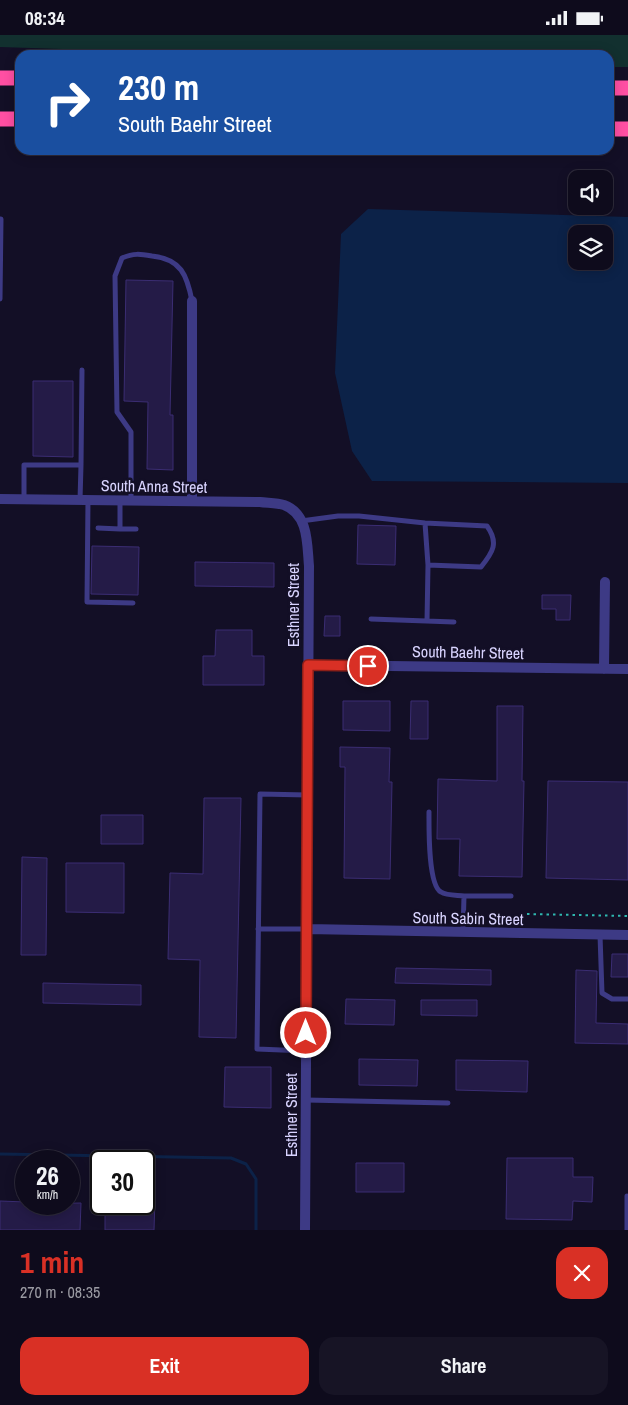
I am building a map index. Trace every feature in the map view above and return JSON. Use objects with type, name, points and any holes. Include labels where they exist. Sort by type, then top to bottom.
[{"type":"highway","points":[[0,78],[15,78]]},
{"type":"highway","points":[[614,88],[628,89]]},
{"type":"highway","points":[[0,119],[15,119]]},
{"type":"highway","points":[[614,129],[628,129]]},
{"type":"street","points":[[192,301],[192,501]]},
{"type":"street","name":"South Anna Street","points":[[0,499],[260,502],[284,505],[296,513],[301,521]]},
{"type":"street","name":"Esthner Street","points":[[301,521],[306,535],[308,566],[305,1230]]},
{"type":"street","points":[[604,669],[605,582]]},
{"type":"street","name":"South Baehr Street","points":[[308,665],[628,669]]},
{"type":"street","name":"South Sabin Street","points":[[307,929],[628,935]]},
{"type":"lane","points":[[0,299],[1,219]]},
{"type":"lane","points":[[120,529],[126,500],[131,432],[117,412],[115,276],[122,258],[132,254],[160,257],[176,263],[188,280],[192,301]]},
{"type":"lane","points":[[82,370],[81,465],[87,602],[133,603]]},
{"type":"lane","points":[[24,499],[24,465],[81,465]]},
{"type":"lane","points":[[301,521],[338,516],[359,516],[425,523],[487,526],[493,535],[493,552],[481,567],[428,565]]},
{"type":"lane","points":[[425,523],[428,565],[427,621]]},
{"type":"lane","points":[[98,528],[136,529]]},
{"type":"lane","points":[[371,619],[454,622]]},
{"type":"lane","points":[[306,1051],[257,1049],[260,794],[308,795]]},
{"type":"lane","points":[[428,812],[431,865],[435,886],[442,893],[464,897],[511,896]]},
{"type":"lane","points":[[463,933],[464,897]]},
{"type":"lane","points":[[258,929],[307,929]]},
{"type":"lane","points":[[600,935],[602,993],[612,999],[628,999]]},
{"type":"lane","points":[[306,1100],[448,1103]]},
{"type":"lane","points":[[627,1230],[628,1197]]},
{"type":"path","points":[[527,914],[628,915]]},
{"type":"green space","points":[[0,35],[628,35],[628,67],[614,67],[614,50],[93,50],[0,47]]},
{"type":"water","points":[[368,209],[628,217],[628,483],[372,481],[352,451],[335,373],[341,234]]},
{"type":"building","points":[[126,280],[173,281],[170,415],[173,415],[173,470],[147,469],[148,402],[124,401]]},
{"type":"building","points":[[33,381],[73,381],[73,457],[33,456]]},
{"type":"building","points":[[358,525],[396,526],[395,565],[357,564]]},
{"type":"building","points":[[92,546],[139,547],[138,595],[91,594]]},
{"type":"building","points":[[195,562],[274,563],[274,587],[195,586]]},
{"type":"building","points":[[542,595],[571,595],[570,620],[556,620],[556,609],[542,609]]},
{"type":"building","points":[[325,616],[340,616],[340,636],[324,636]]},
{"type":"building","points":[[216,630],[252,630],[252,656],[264,656],[264,685],[203,685],[203,656],[215,656]]},
{"type":"building","points":[[343,701],[390,701],[390,731],[343,730]]},
{"type":"building","points":[[411,701],[428,701],[428,739],[410,739]]},
{"type":"building","points":[[497,706],[523,706],[522,877],[459,876],[460,839],[437,839],[438,779],[497,781]]},
{"type":"building","points":[[340,747],[390,748],[389,782],[392,782],[390,879],[344,878],[345,767],[340,767]]},
{"type":"building","points":[[548,781],[628,782],[628,880],[546,878]]},
{"type":"building","points":[[204,798],[241,798],[236,1038],[199,1037],[200,960],[168,959],[170,873],[203,874]]},
{"type":"building","points":[[101,815],[143,815],[143,844],[101,844]]},
{"type":"building","points":[[22,857],[47,858],[46,955],[21,955]]},
{"type":"building","points":[[66,863],[124,863],[124,913],[66,912]]},
{"type":"building","points":[[612,954],[628,954],[628,977],[611,977]]},
{"type":"building","points":[[396,968],[491,970],[491,985],[395,983]]},
{"type":"building","points":[[576,970],[597,971],[596,1023],[628,1024],[628,1044],[575,1043]]},
{"type":"building","points":[[43,983],[141,985],[141,1005],[43,1003]]},
{"type":"building","points":[[346,999],[395,1000],[394,1025],[345,1024]]},
{"type":"building","points":[[421,1000],[477,1000],[477,1016],[421,1015]]},
{"type":"building","points":[[359,1059],[418,1060],[417,1086],[359,1085]]},
{"type":"building","points":[[456,1060],[528,1061],[527,1092],[456,1090]]},
{"type":"building","points":[[225,1067],[271,1067],[271,1108],[224,1107]]},
{"type":"building","points":[[507,1158],[573,1158],[573,1177],[593,1177],[592,1202],[573,1201],[572,1220],[506,1219]]},
{"type":"building","points":[[356,1163],[404,1163],[404,1192],[356,1192]]},
{"type":"building","points":[[0,1201],[15,1202],[15,1215],[80,1215],[81,1203],[80,1230],[0,1230]]},
{"type":"building","points":[[105,1215],[154,1215],[154,1230],[105,1230]]},
{"type":"waterway","points":[[0,1154],[231,1158],[246,1164],[256,1179],[256,1230]]},
{"type":"route","points":[[306,1033],[308,665],[368,666]]}]
